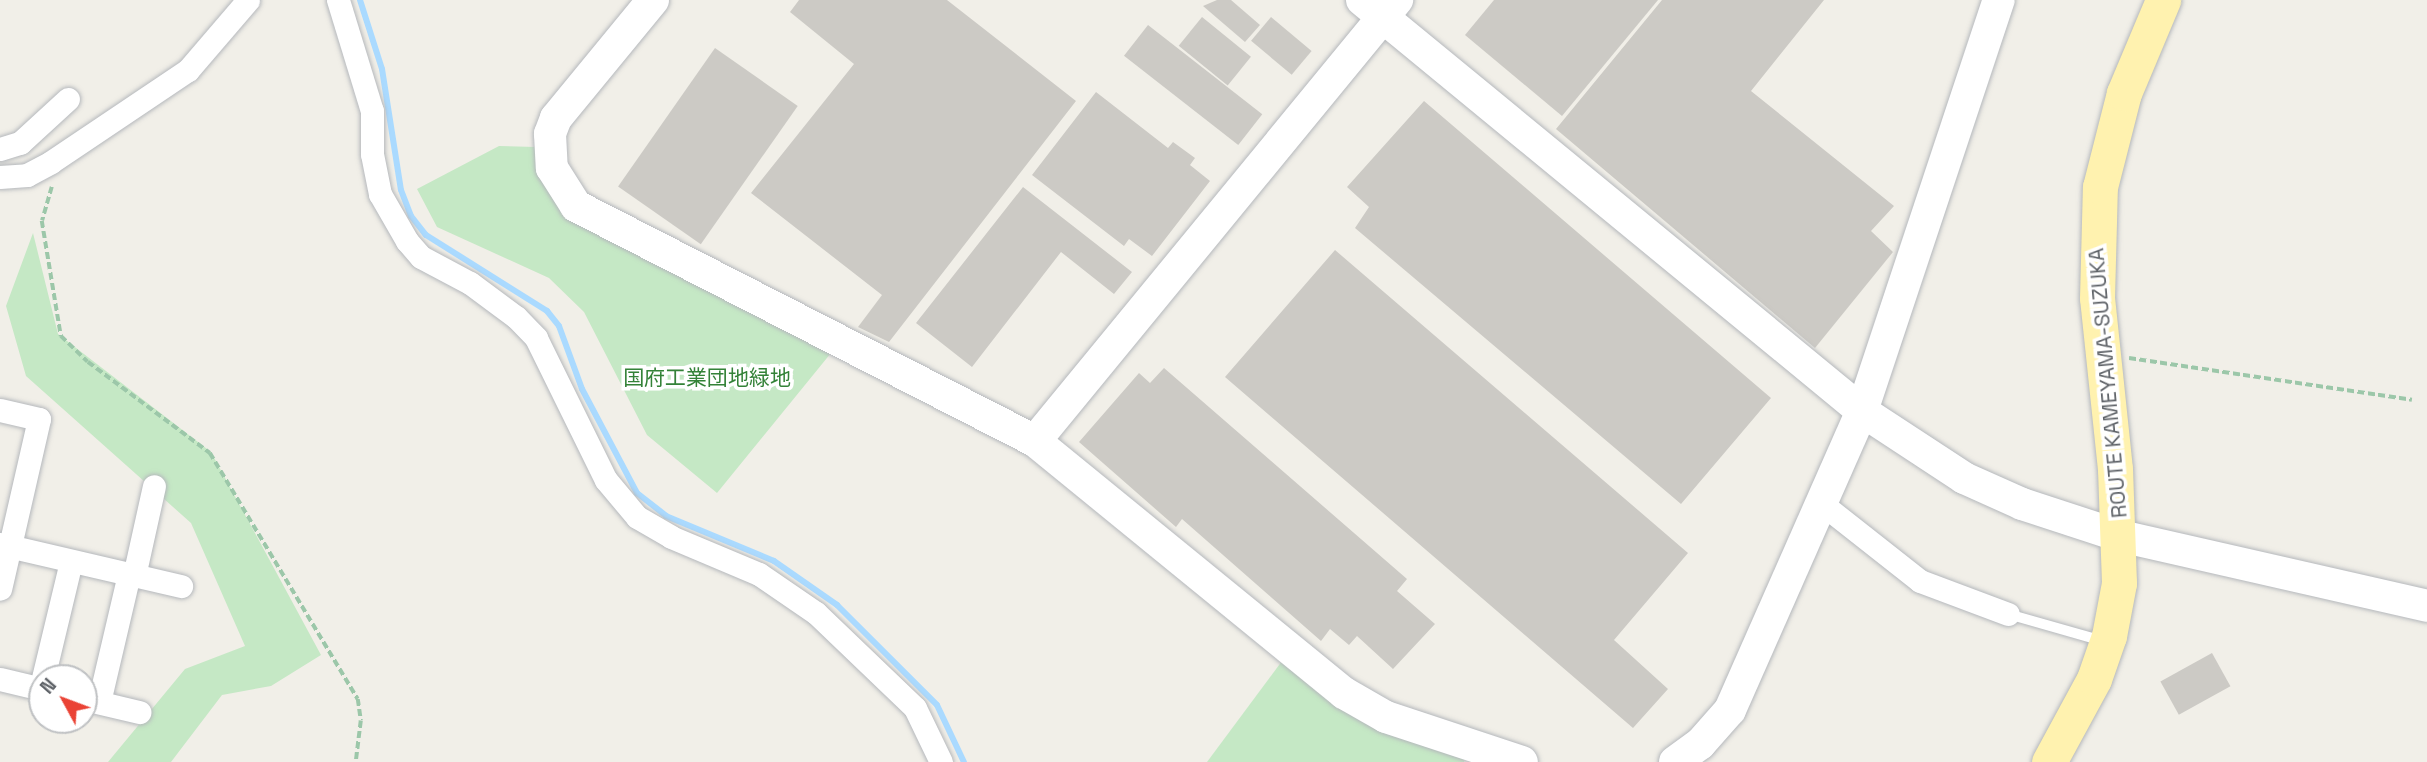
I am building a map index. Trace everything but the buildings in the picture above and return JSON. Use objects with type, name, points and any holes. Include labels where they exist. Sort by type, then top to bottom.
[{"type":"main road","name":"ROUTE KAMEYAMA-SUZUKA","points":[[2049,762],[2078,713],[2107,642],[2119,583],[2120,536],[2096,245],[2100,187],[2124,93],[2163,0]]},
{"type":"street","points":[[0,177],[27,175],[51,162],[188,70],[248,0]]},
{"type":"street","points":[[338,0],[372,111],[372,154],[380,194],[407,241],[421,257],[470,283],[516,317],[536,338],[606,480],[637,517],[671,537],[759,574],[816,613],[915,708],[941,762]]},
{"type":"street","points":[[653,0],[556,118],[550,152],[566,195],[589,216],[1035,441],[1344,693],[1386,717],[1502,759]]},
{"type":"street","points":[[1675,762],[1700,744],[1730,710],[1862,411],[1999,0]]},
{"type":"street","points":[[1035,441],[1381,6],[1862,411],[1964,478],[2022,504],[2120,536],[2427,606]]},
{"type":"street","points":[[0,149],[20,143],[68,99]]},
{"type":"street","points":[[0,410],[39,419],[5,545],[0,589]]},
{"type":"street","points":[[98,682],[132,575],[154,486]]},
{"type":"street","points":[[1821,503],[1920,581],[2008,614]]},
{"type":"street","points":[[5,545],[181,586]]},
{"type":"street","points":[[47,664],[71,561]]},
{"type":"street","points":[[0,679],[28,682]]},
{"type":"street","points":[[98,702],[139,712]]},
{"type":"lane","points":[[2008,614],[2107,642]]},
{"type":"path","points":[[60,178],[48,193],[42,221],[61,336],[88,362],[210,453],[358,699],[362,721],[356,762]]},
{"type":"path","points":[[2103,354],[2412,400]]},
{"type":"green space","name":"国府工業団地緑地","points":[[499,146],[536,147],[539,172],[559,207],[831,353],[717,493],[647,435],[584,312],[549,278],[437,227],[417,189]]},
{"type":"green space","points":[[33,233],[58,334],[211,452],[321,655],[271,686],[222,695],[171,762],[108,762],[185,669],[245,646],[191,523],[26,376],[6,306]]},
{"type":"green space","points":[[1282,661],[1465,759],[1464,762],[1207,762]]},
{"type":"waterway","points":[[360,0],[382,69],[401,190],[411,216],[426,235],[547,311],[559,326],[582,389],[637,493],[666,516],[774,561],[837,605],[937,705],[964,762]]}]
